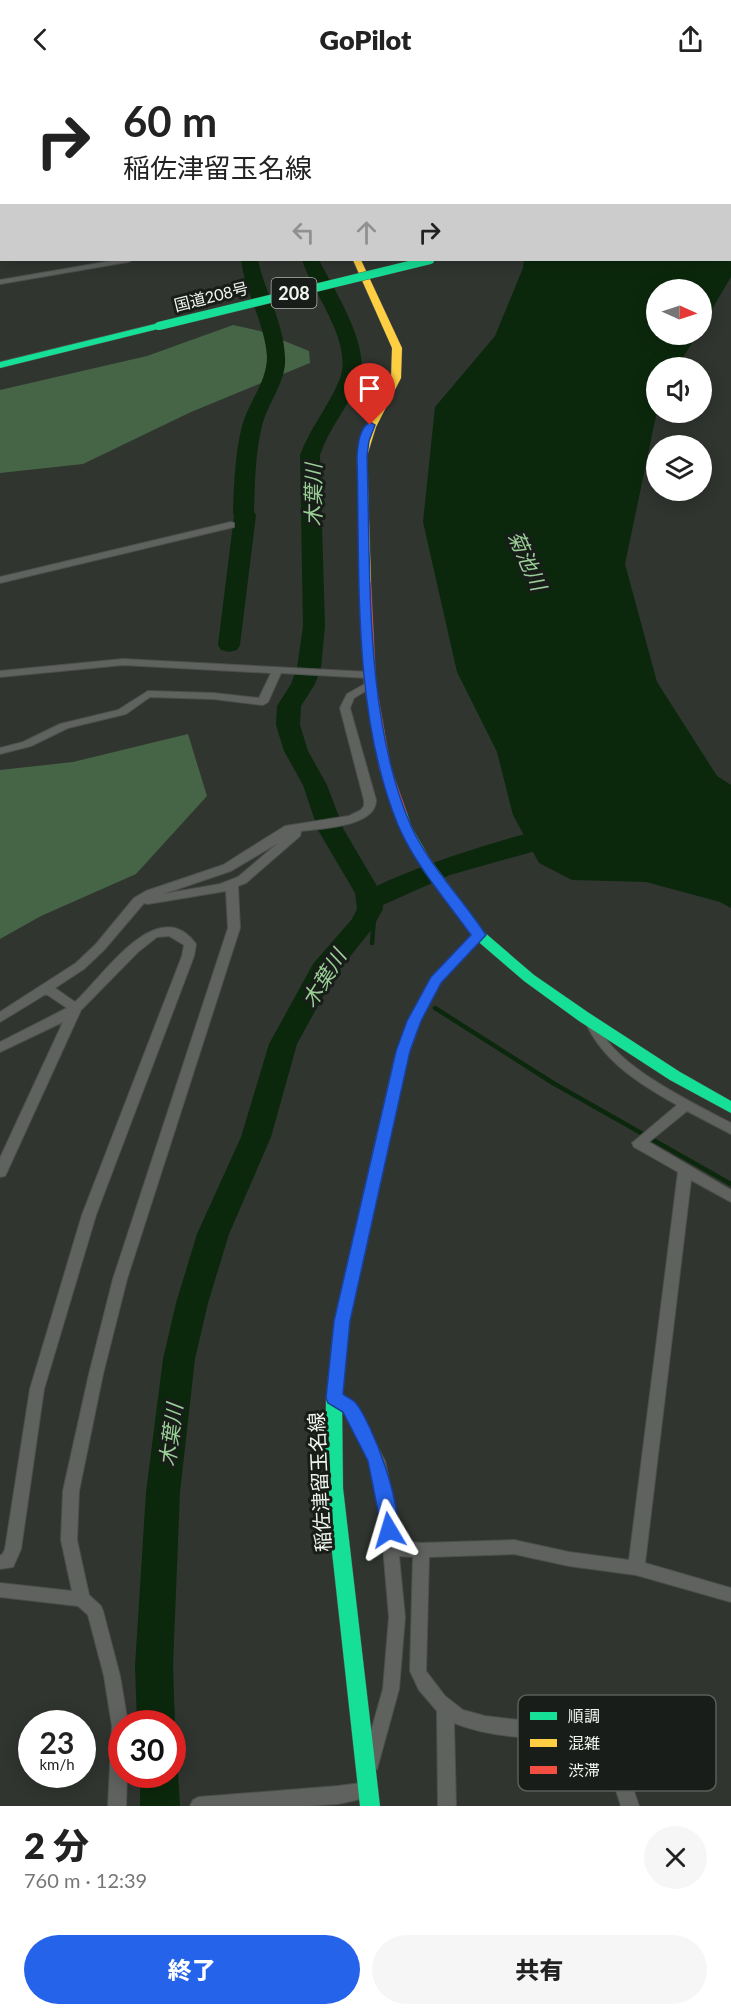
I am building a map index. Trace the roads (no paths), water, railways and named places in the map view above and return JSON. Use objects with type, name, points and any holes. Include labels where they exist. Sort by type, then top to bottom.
[{"type":"main road","points":[[357,261],[397,348],[400,364],[397,380],[370,425],[364,441],[362,456],[369,680],[385,768],[405,826],[425,861],[479,935],[529,978],[591,1021],[675,1076],[731,1108]]},
{"type":"main road","name":"国道208号","points":[[0,365],[426,261]]},
{"type":"main road","name":"稲佐津留玉名線","points":[[369,1791],[334,1488],[334,1398],[342,1321],[403,1051],[414,1021],[436,980],[479,935]]},
{"type":"street","points":[[0,282],[122,261]]},
{"type":"street","points":[[0,580],[231,525]]},
{"type":"street","points":[[0,674],[123,662],[337,675],[369,680]]},
{"type":"street","points":[[0,751],[27,744],[63,726],[122,712],[148,694],[213,696],[263,702],[277,671]]},
{"type":"street","points":[[0,1018],[80,966],[100,947],[138,901],[150,894],[227,868],[297,826],[352,819],[365,813],[370,807],[370,800],[345,701],[369,680]]},
{"type":"street","points":[[138,901],[222,888],[232,884],[242,879],[296,833],[297,826]]},
{"type":"street","points":[[117,1806],[120,1725],[112,1676],[95,1611],[82,1599],[69,1540],[71,1491],[120,1279],[234,928],[232,884]]},
{"type":"street","points":[[0,1047],[76,1008],[108,979],[136,947],[155,932],[178,933],[190,944],[188,956],[89,1215],[37,1389],[13,1549],[7,1562],[0,1562]]},
{"type":"street","points":[[47,989],[76,1008]]},
{"type":"street","points":[[0,1172],[76,1008]]},
{"type":"street","points":[[591,1021],[593,1032],[617,1060],[686,1105],[731,1129]]},
{"type":"street","points":[[686,1105],[639,1143],[731,1197]]},
{"type":"street","points":[[636,1568],[685,1172]]},
{"type":"street","points":[[199,1806],[369,1791],[391,1689],[397,1617],[388,1512],[376,1461],[349,1407],[334,1398]]},
{"type":"street","points":[[390,1548],[420,1550],[514,1547],[569,1559],[636,1568],[731,1595]]},
{"type":"street","points":[[420,1550],[418,1671],[424,1686],[458,1717],[486,1724],[518,1726]]},
{"type":"street","points":[[0,1590],[82,1599]]},
{"type":"street","points":[[446,1706],[447,1806]]},
{"type":"street","points":[[625,1791],[630,1806]]},
{"type":"water","name":"菊池川","points":[[524,261],[731,261],[731,277],[712,309],[712,279],[646,279],[646,345],[691,345],[683,357],[646,357],[646,423],[654,423],[652,435],[646,435],[646,464],[625,564],[657,682],[717,776],[731,785],[731,908],[720,902],[646,882],[572,880],[539,863],[513,815],[497,752],[457,672],[423,522],[435,407],[495,336]]},
{"type":"waterway","points":[[229,645],[245,515],[243,513],[244,488],[250,438],[256,413],[272,380],[276,365],[272,332],[249,261]]},
{"type":"waterway","name":"木葉川","points":[[156,1710],[154,1666],[163,1492],[179,1359],[192,1303],[213,1234],[256,1137],[283,1044],[323,971],[363,923],[370,909],[368,893],[331,830],[315,785],[296,751],[288,725],[289,706],[303,684],[309,668],[314,626],[310,455],[317,435],[349,381],[353,366],[349,341],[310,261]]},
{"type":"waterway","points":[[371,900],[441,869],[565,834]]},
{"type":"waterway","points":[[371,900],[374,918],[372,943]]},
{"type":"waterway","points":[[435,1008],[553,1083],[731,1184]]},
{"type":"waterway","name":"木葉川","points":[[159,1788],[160,1806]]}]
